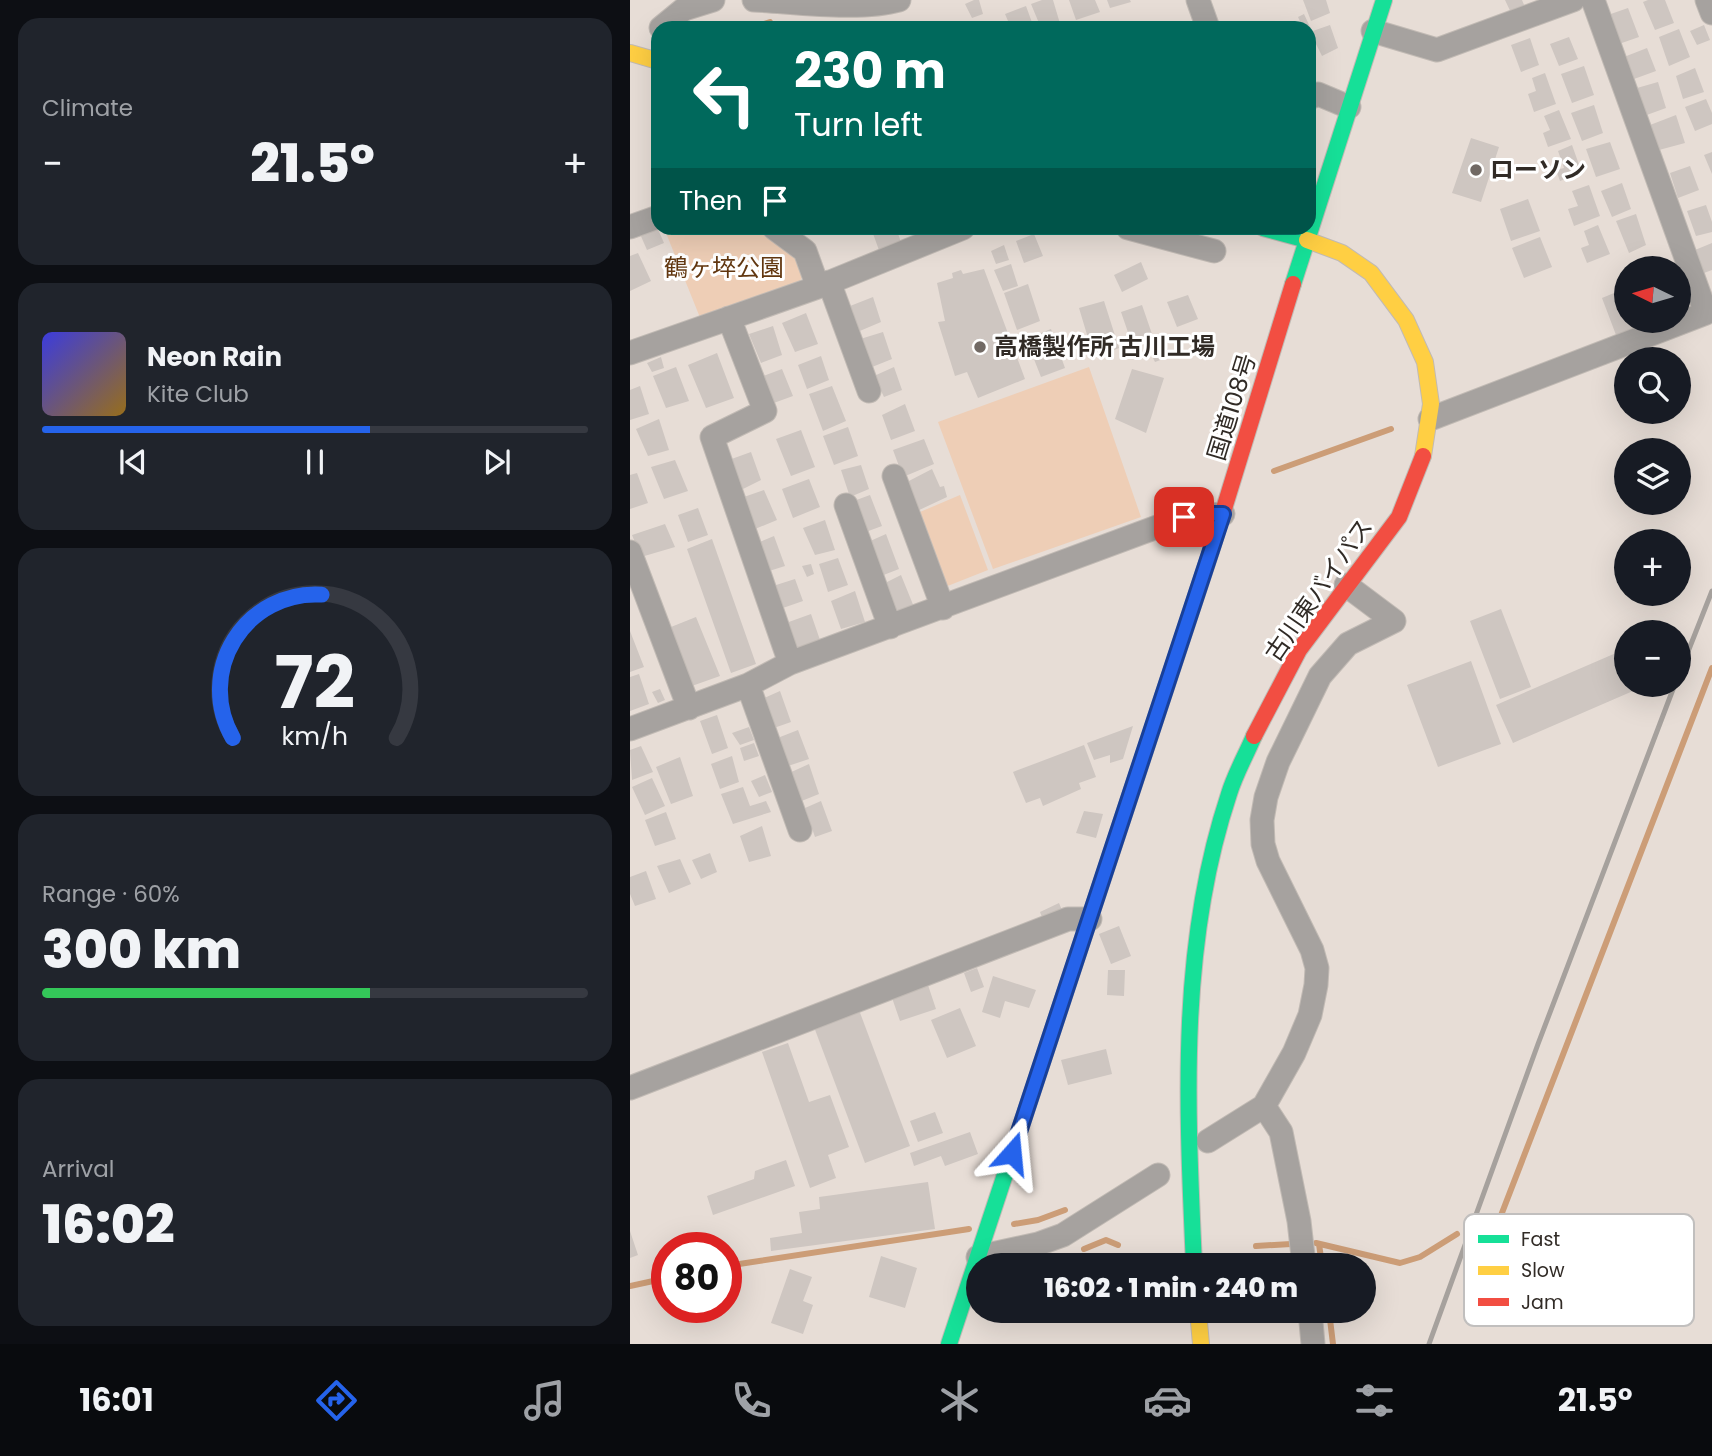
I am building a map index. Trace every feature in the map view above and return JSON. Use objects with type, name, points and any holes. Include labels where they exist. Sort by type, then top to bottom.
[{"type":"main road","name":"国道108号","points":[[1316,212],[1384,0]]},
{"type":"main road","name":"古川東バイパス","points":[[1193,1253],[1188,1129],[1188,1030],[1195,950],[1206,878],[1229,793],[1260,723],[1299,650],[1399,517],[1423,456],[1430,419],[1431,404],[1425,362],[1406,320],[1371,273],[1342,253],[1289,235]]},
{"type":"main road","name":"国道108号","points":[[979,1253],[1223,514],[1309,235]]},
{"type":"main road","name":"国道108号","points":[[950,1344],[966,1294]]},
{"type":"main road","points":[[1199,1323],[1202,1344]]},
{"type":"street","points":[[670,21],[684,9],[713,0]]},
{"type":"street","points":[[754,0],[866,5],[899,0]]},
{"type":"street","points":[[1198,0],[1206,21]]},
{"type":"street","points":[[1373,31],[1437,50],[1573,0]]},
{"type":"street","points":[[1430,419],[1706,313],[1707,299],[1593,0]]},
{"type":"street","points":[[1707,0],[1712,13]]},
{"type":"street","points":[[639,60],[651,43]]},
{"type":"street","points":[[1316,95],[1349,107]]},
{"type":"street","points":[[630,227],[651,220]]},
{"type":"street","points":[[783,235],[805,251],[823,285],[869,391]]},
{"type":"street","points":[[630,353],[823,285],[946,235]]},
{"type":"street","points":[[1154,235],[1214,251]]},
{"type":"street","points":[[729,318],[765,411],[712,437],[786,654]]},
{"type":"street","points":[[894,476],[940,599]]},
{"type":"street","points":[[846,505],[887,618]]},
{"type":"street","points":[[630,729],[685,698],[748,685],[786,654],[1184,517],[1223,514]]},
{"type":"street","points":[[630,552],[685,698]]},
{"type":"street","points":[[1208,1141],[1264,1106],[1294,1053],[1310,1015],[1317,968],[1312,950],[1268,861],[1263,844],[1262,820],[1266,797],[1278,762],[1320,676],[1348,644],[1394,621],[1346,585]]},
{"type":"street","points":[[748,685],[800,830]]},
{"type":"street","points":[[630,1088],[1068,919],[1090,919]]},
{"type":"street","points":[[1264,1106],[1281,1132],[1303,1253]]},
{"type":"street","points":[[996,1253],[1038,1244],[1063,1235],[1158,1175]]},
{"type":"street","points":[[1311,1323],[1313,1344]]},
{"type":"green space","name":"鶴ヶ埣公園","points":[[667,235],[768,235],[800,263],[804,273],[798,285],[701,320]]},
{"type":"green space","points":[[1089,367],[1141,517],[993,569],[938,422]]},
{"type":"green space","points":[[960,495],[988,570],[940,589],[913,515]]},
{"type":"building","points":[[979,0],[983,14],[972,18],[965,4]]},
{"type":"building","points":[[1053,0],[1059,21],[1038,21],[1031,4]]},
{"type":"building","points":[[1069,0],[1095,0],[1100,12],[1076,20]]},
{"type":"building","points":[[1107,0],[1130,0],[1131,2],[1110,8]]},
{"type":"building","points":[[1303,0],[1326,0],[1330,13],[1311,21]]},
{"type":"building","points":[[1505,0],[1522,0],[1527,12],[1513,17]]},
{"type":"building","points":[[1665,0],[1674,23],[1655,30],[1643,2]]},
{"type":"building","points":[[1026,6],[1031,21],[1008,21],[1005,14]]},
{"type":"building","points":[[1628,8],[1639,37],[1616,45],[1605,16]]},
{"type":"building","points":[[1304,14],[1307,21],[1300,21],[1298,17]]},
{"type":"building","points":[[1330,25],[1338,48],[1322,56],[1316,44],[1316,30]]},
{"type":"building","points":[[1704,25],[1710,40],[1697,45],[1690,31]]},
{"type":"building","points":[[1679,29],[1690,57],[1669,66],[1659,37]]},
{"type":"building","points":[[1569,37],[1578,59],[1559,66],[1550,44]]},
{"type":"building","points":[[1530,38],[1539,65],[1521,72],[1511,45]]},
{"type":"building","points":[[1647,48],[1656,71],[1634,79],[1624,57]]},
{"type":"building","points":[[1584,66],[1594,95],[1572,103],[1561,74]]},
{"type":"building","points":[[1695,68],[1704,92],[1683,99],[1676,76]]},
{"type":"building","points":[[1545,73],[1556,104],[1534,112],[1528,94],[1536,91],[1532,78]]},
{"type":"building","points":[[1658,82],[1666,108],[1644,116],[1637,88]]},
{"type":"building","points":[[1706,99],[1712,113],[1712,124],[1695,131],[1685,107]]},
{"type":"building","points":[[1594,105],[1603,133],[1582,141],[1571,113]]},
{"type":"building","points":[[1559,110],[1571,139],[1548,147],[1543,133],[1550,130],[1544,116]]},
{"type":"building","points":[[1676,115],[1685,143],[1659,150],[1650,125]]},
{"type":"building","name":"ローソン","points":[[1471,138],[1499,147],[1481,202],[1452,193]]},
{"type":"building","points":[[1610,142],[1620,169],[1596,177],[1586,149]]},
{"type":"building","points":[[1572,145],[1582,173],[1560,181],[1556,170],[1564,168],[1558,151]]},
{"type":"building","points":[[1712,152],[1712,174],[1704,155]]},
{"type":"building","points":[[1690,166],[1699,190],[1678,198],[1670,173]]},
{"type":"building","points":[[1622,183],[1631,209],[1612,217],[1601,191]]},
{"type":"building","points":[[1589,185],[1600,216],[1574,226],[1568,209],[1578,206],[1572,191]]},
{"type":"building","points":[[1528,199],[1540,231],[1511,241],[1500,209]]},
{"type":"building","points":[[1706,205],[1712,222],[1712,232],[1696,236],[1687,211]]},
{"type":"building","points":[[1636,214],[1646,245],[1629,253],[1616,221]]},
{"type":"building","points":[[1598,225],[1610,254],[1587,263],[1581,248],[1589,245],[1584,231]]},
{"type":"building","points":[[651,229],[651,235],[660,235],[664,243],[647,250],[640,234]]},
{"type":"building","points":[[874,235],[898,235],[902,245],[880,253]]},
{"type":"building","points":[[1034,235],[1043,256],[1024,263],[1016,241]]},
{"type":"building","points":[[1540,237],[1552,267],[1524,278],[1512,248]]},
{"type":"building","points":[[1712,243],[1712,270],[1704,273],[1695,250]]},
{"type":"building","points":[[1004,245],[1009,260],[996,264],[991,251]]},
{"type":"building","points":[[638,253],[651,281],[630,291],[630,256]]},
{"type":"building","points":[[1141,262],[1148,279],[1122,292],[1114,275]]},
{"type":"building","points":[[1011,264],[1018,286],[1003,291],[994,270]]},
{"type":"building","name":"高橋製作所 古川工場","points":[[984,269],[1025,379],[978,398],[967,372],[955,376],[938,322],[945,321],[937,283],[953,278],[952,273],[961,270],[963,274]]},
{"type":"building","points":[[1028,284],[1040,321],[1017,330],[1004,293]]},
{"type":"building","points":[[1614,293],[1614,330],[1602,298]]},
{"type":"building","points":[[1188,295],[1198,319],[1177,327],[1167,302]]},
{"type":"building","points":[[873,297],[881,322],[855,333],[845,308]]},
{"type":"building","points":[[1104,301],[1119,348],[1094,358],[1079,308]]},
{"type":"building","points":[[1142,305],[1152,334],[1131,341],[1121,312]]},
{"type":"building","points":[[806,313],[818,344],[795,352],[782,323]]},
{"type":"building","points":[[773,326],[782,355],[761,363],[749,334]]},
{"type":"building","points":[[1051,329],[1065,368],[1041,377],[1026,339]]},
{"type":"building","points":[[883,332],[892,359],[867,369],[857,340]]},
{"type":"building","points":[[1167,348],[1171,356],[1155,362],[1151,354]]},
{"type":"building","points":[[717,353],[734,398],[706,408],[688,365]]},
{"type":"building","points":[[821,356],[829,380],[807,389],[798,365]]},
{"type":"building","points":[[661,357],[664,368],[652,372],[647,363]]},
{"type":"building","points":[[676,367],[689,401],[666,408],[653,376]]},
{"type":"building","points":[[894,367],[902,390],[884,397],[874,376]]},
{"type":"building","points":[[782,369],[793,396],[771,404],[761,377]]},
{"type":"building","points":[[1132,369],[1164,378],[1146,433],[1115,419]]},
{"type":"building","points":[[640,386],[649,414],[630,420],[630,390]]},
{"type":"building","points":[[832,386],[846,421],[823,431],[809,394]]},
{"type":"building","points":[[905,404],[915,431],[891,440],[882,415]]},
{"type":"building","points":[[659,419],[669,450],[648,456],[636,429]]},
{"type":"building","points":[[848,427],[858,456],[834,465],[823,436]]},
{"type":"building","points":[[801,430],[815,467],[791,476],[776,439]]},
{"type":"building","points":[[924,439],[934,464],[903,477],[893,450]]},
{"type":"building","points":[[751,452],[761,480],[739,491],[726,461]]},
{"type":"building","points":[[675,460],[688,491],[664,499],[651,467]]},
{"type":"building","points":[[861,465],[869,489],[850,497],[841,470]]},
{"type":"building","points":[[932,469],[940,487],[944,486],[947,497],[915,512],[905,483]]},
{"type":"building","points":[[637,473],[648,503],[630,509],[630,475]]},
{"type":"building","points":[[809,479],[820,507],[793,518],[782,489]]},
{"type":"building","points":[[764,490],[777,520],[755,529],[741,498]]},
{"type":"building","points":[[870,495],[882,526],[863,533],[851,502]]},
{"type":"building","points":[[698,508],[708,535],[688,542],[678,515]]},
{"type":"building","points":[[825,520],[835,550],[815,555],[803,528]]},
{"type":"building","points":[[665,524],[675,547],[641,557],[632,535]]},
{"type":"building","points":[[886,534],[899,569],[881,576],[868,542]]},
{"type":"building","points":[[774,536],[785,566],[766,572],[755,544]]},
{"type":"building","points":[[712,539],[756,664],[731,673],[687,549]]},
{"type":"building","points":[[838,558],[848,585],[828,592],[819,564]]},
{"type":"building","points":[[811,564],[814,574],[807,577],[802,566]]},
{"type":"building","points":[[901,575],[914,607],[893,616],[881,585]]},
{"type":"building","points":[[795,579],[803,601],[780,609],[773,586]]},
{"type":"building","points":[[855,591],[865,622],[841,629],[831,601]]},
{"type":"building","points":[[1501,609],[1531,687],[1500,699],[1470,621]]},
{"type":"building","points":[[811,614],[820,640],[796,649],[786,623]]},
{"type":"building","points":[[696,617],[720,676],[689,687],[666,629]]},
{"type":"building","points":[[630,631],[644,667],[630,672]]},
{"type":"building","points":[[1614,654],[1614,697],[1619,697],[1513,743],[1496,705]]},
{"type":"building","points":[[1471,661],[1501,744],[1438,767],[1407,685]]},
{"type":"building","points":[[639,674],[649,704],[630,711],[630,677]]},
{"type":"building","points":[[660,689],[665,700],[658,703],[652,692]]},
{"type":"building","points":[[780,691],[791,722],[771,729],[760,700]]},
{"type":"building","points":[[717,715],[728,748],[712,754],[700,721]]},
{"type":"building","points":[[1133,726],[1123,759],[1110,763],[1110,755],[1094,760],[1087,743]]},
{"type":"building","points":[[749,727],[754,740],[740,745],[732,733]]},
{"type":"building","points":[[798,730],[809,759],[788,766],[775,739]]},
{"type":"building","points":[[754,743],[759,756],[744,761],[740,748]]},
{"type":"building","points":[[1084,745],[1096,777],[1079,783],[1081,789],[1043,806],[1040,798],[1026,803],[1013,772]]},
{"type":"building","points":[[641,746],[653,772],[632,780],[630,750]]},
{"type":"building","points":[[732,756],[739,782],[720,789],[711,764]]},
{"type":"building","points":[[680,757],[693,796],[671,804],[656,767]]},
{"type":"building","points":[[809,764],[819,794],[799,802],[787,774]]},
{"type":"building","points":[[765,775],[772,792],[759,797],[751,781]]},
{"type":"building","points":[[652,778],[665,806],[645,815],[632,787]]},
{"type":"building","points":[[743,787],[750,806],[766,801],[771,812],[733,824],[721,794]]},
{"type":"building","points":[[821,801],[832,831],[815,837],[805,808]]},
{"type":"building","points":[[1084,811],[1103,814],[1096,838],[1076,833]]},
{"type":"building","points":[[666,812],[676,839],[655,846],[645,820]]},
{"type":"building","points":[[762,826],[771,856],[749,862],[740,836]]},
{"type":"building","points":[[710,853],[717,872],[701,879],[692,860]]},
{"type":"building","points":[[680,859],[691,884],[669,893],[657,866]]},
{"type":"building","points":[[646,871],[656,899],[635,906],[630,894],[630,877]]},
{"type":"building","points":[[1059,903],[1064,915],[1045,925],[1040,912]]},
{"type":"building","points":[[1119,926],[1131,956],[1111,964],[1099,934]]},
{"type":"building","points":[[977,968],[984,987],[971,992],[964,973]]},
{"type":"building","points":[[1108,970],[1125,970],[1124,996],[1107,995]]},
{"type":"building","points":[[993,976],[1036,990],[1029,1008],[1005,1001],[1000,1018],[982,1012]]},
{"type":"building","points":[[927,982],[936,1009],[900,1021],[891,995]]},
{"type":"building","points":[[960,1008],[976,1046],[947,1058],[931,1020]]},
{"type":"building","points":[[859,1010],[910,1146],[865,1163],[814,1027]]},
{"type":"building","points":[[788,1043],[809,1102],[830,1095],[849,1147],[828,1155],[836,1178],[810,1188],[762,1052]]},
{"type":"building","points":[[1106,1049],[1112,1074],[1068,1085],[1061,1060]]},
{"type":"building","points":[[935,1112],[943,1133],[918,1142],[910,1121]]},
{"type":"building","points":[[970,1132],[978,1154],[945,1166],[941,1156],[914,1166],[910,1153]]},
{"type":"building","points":[[786,1160],[795,1186],[713,1215],[707,1196],[754,1179],[755,1171]]},
{"type":"building","points":[[928,1182],[935,1229],[771,1251],[770,1238],[802,1233],[799,1212],[820,1209],[819,1197]]},
{"type":"building","points":[[630,1231],[638,1255],[630,1258]]},
{"type":"building","points":[[881,1256],[917,1268],[905,1308],[869,1297]]},
{"type":"building","points":[[790,1269],[812,1277],[803,1301],[813,1305],[803,1334],[771,1323]]},
{"type":"waterway","points":[[1274,471],[1391,429]]},
{"type":"waterway","points":[[1502,1214],[1712,668]]},
{"type":"waterway","points":[[1014,1224],[1038,1220],[1065,1210]]},
{"type":"waterway","points":[[742,1264],[969,1229]]},
{"type":"waterway","points":[[1316,1243],[1400,1263],[1420,1257],[1457,1234]]},
{"type":"waterway","points":[[1084,1249],[1106,1240],[1118,1245]]},
{"type":"waterway","points":[[1256,1246],[1291,1244]]},
{"type":"waterway","points":[[1319,1244],[1320,1253]]},
{"type":"waterway","points":[[630,1286],[651,1281]]},
{"type":"waterway","points":[[1330,1323],[1333,1344]]},
{"type":"railway","points":[[1691,644],[1712,591]]},
{"type":"railway","points":[[1476,1214],[1670,697]]},
{"type":"railway","points":[[1429,1344],[1464,1248]]},
{"type":"traffic: fast","points":[[1316,212],[1384,0]]},
{"type":"traffic: fast","points":[[1289,235],[1307,240]]},
{"type":"traffic: fast","points":[[1293,284],[1309,235]]},
{"type":"traffic: fast","points":[[949,1344],[1211,551]]},
{"type":"traffic: fast","points":[[1193,1253],[1189,1087],[1194,969],[1201,910],[1213,852],[1231,787],[1254,736]]},
{"type":"traffic: slow","points":[[630,53],[651,59]]},
{"type":"traffic: slow","points":[[1307,240],[1342,253],[1371,273],[1406,320],[1425,362],[1431,404],[1423,456]]},
{"type":"traffic: slow","points":[[1199,1323],[1201,1344]]},
{"type":"traffic: jam","points":[[1211,551],[1293,284]]},
{"type":"traffic: jam","points":[[1254,736],[1299,650],[1399,517],[1423,456]]},
{"type":"place","name":"ローソン","points":[[1476,170]]},
{"type":"place","name":"高橋製作所 古川工場","points":[[980,347]]},
{"type":"route","points":[[1012,1153],[1223,514],[1184,517]]}]
